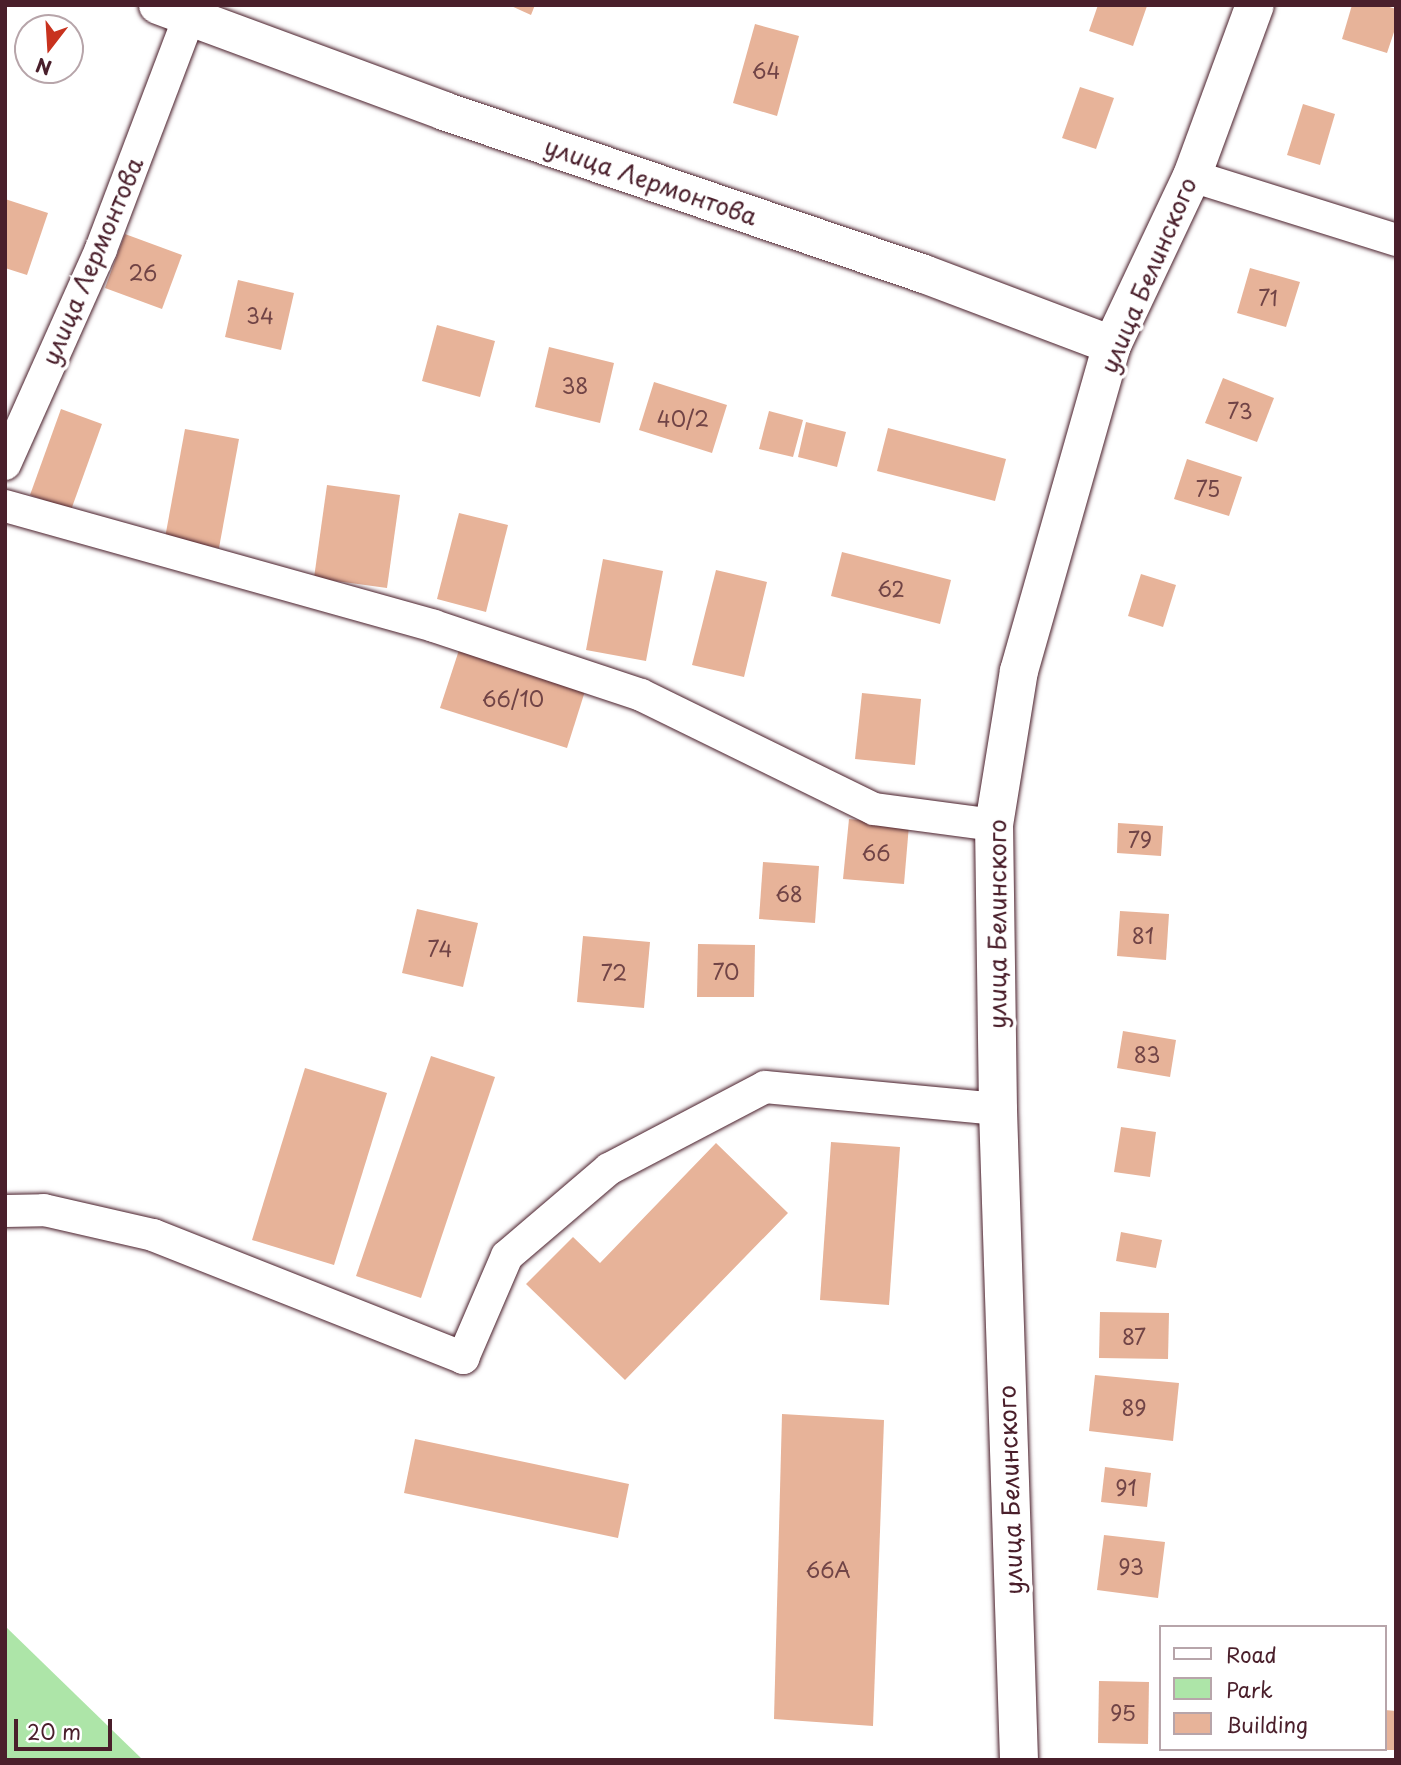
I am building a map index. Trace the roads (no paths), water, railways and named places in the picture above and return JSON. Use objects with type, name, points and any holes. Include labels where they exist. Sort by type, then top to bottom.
[{"type":"street","name":"улица Белинского","points":[[1019,1760],[998,1109],[994,825],[1019,671],[1112,345],[1192,176],[1255,5]]},
{"type":"street","name":"улица Лермонтова","points":[[5,464],[102,249],[174,11],[457,115],[924,274],[1112,345]]},
{"type":"street","points":[[1192,176],[1396,240]]},
{"type":"street","points":[[5,506],[434,626],[640,695],[874,809],[994,825]]},
{"type":"street","points":[[5,1212],[44,1210],[153,1235],[463,1358],[507,1256],[608,1169],[765,1087],[998,1109]]}]
